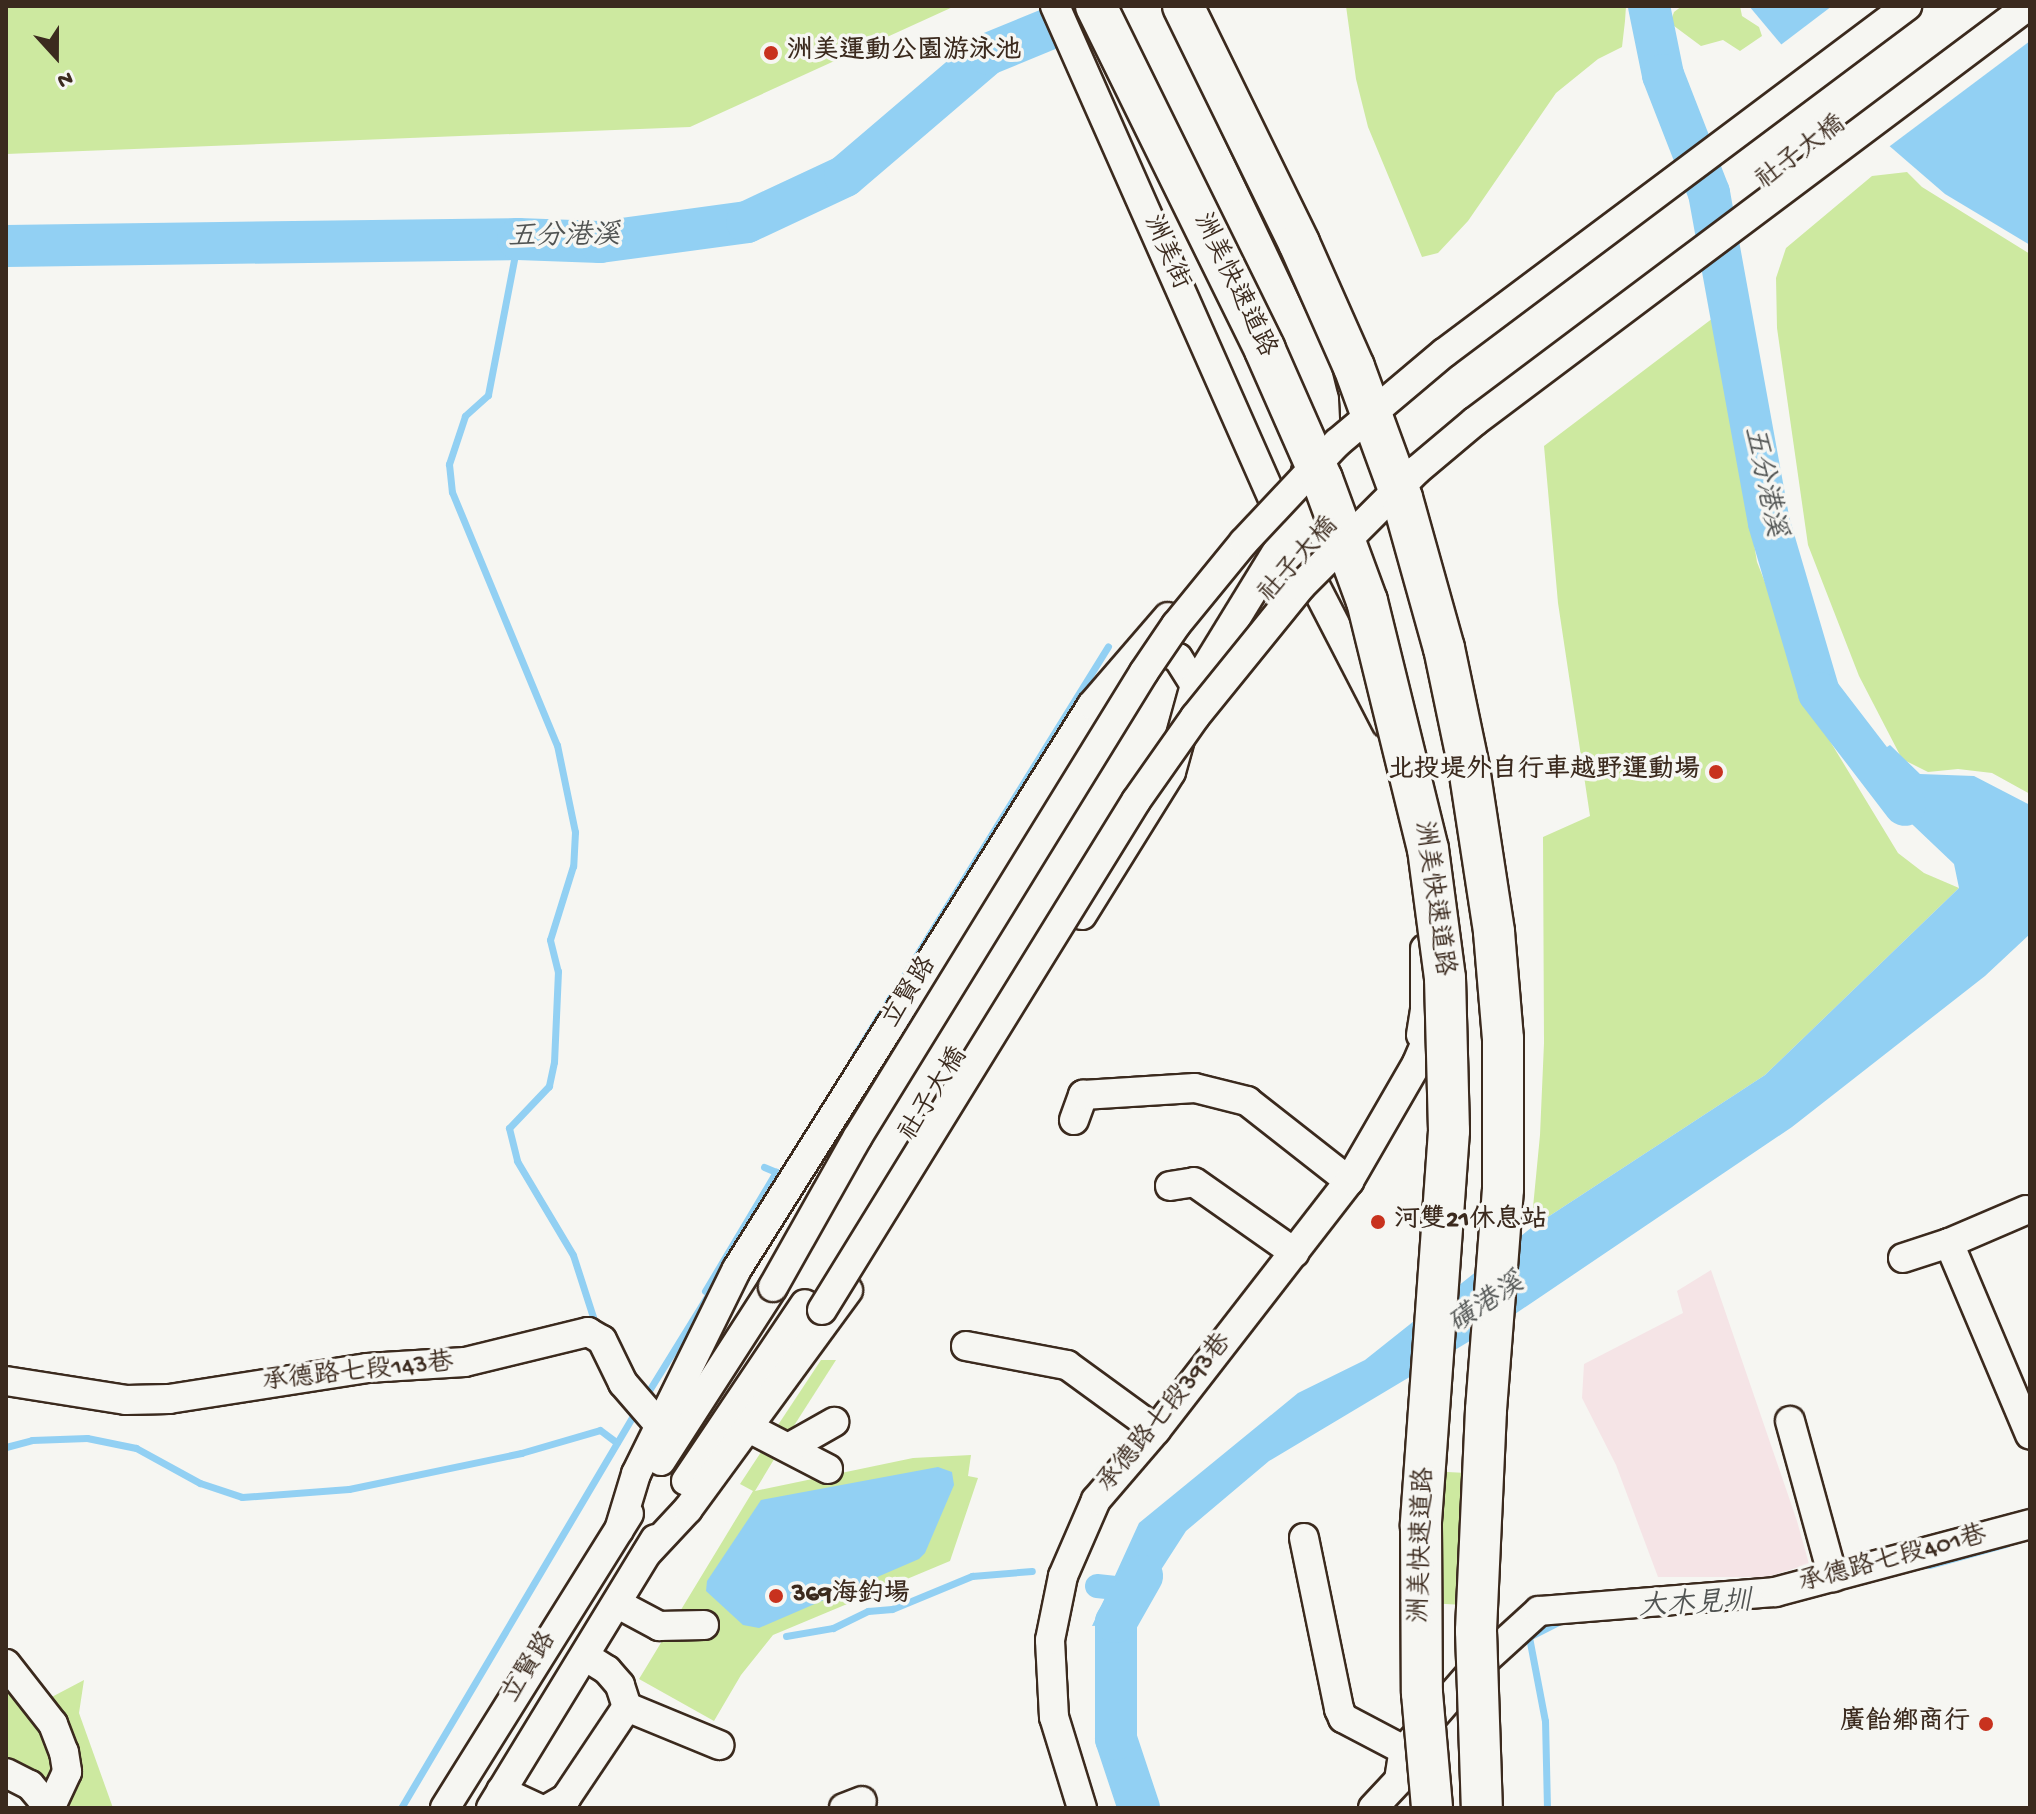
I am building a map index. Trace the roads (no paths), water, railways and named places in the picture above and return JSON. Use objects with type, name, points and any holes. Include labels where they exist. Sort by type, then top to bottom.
[{"type":"highway","name":"洲美快速道路","points":[[1096,6],[1265,350],[1322,479],[1367,601],[1428,849],[1445,978],[1449,1131],[1421,1526],[1422,1693],[1432,1808]]},
{"type":"highway","points":[[1138,6],[1281,304],[1302,377],[1303,431],[1281,517]]},
{"type":"highway","name":"洲美快速道路","points":[[1183,6],[1299,243],[1354,367],[1402,498],[1444,648],[1469,768],[1494,932],[1503,1039],[1503,1189],[1486,1410],[1476,1631],[1482,1808]]},
{"type":"street","name":"洲美街","points":[[1055,6],[1281,517]]},
{"type":"street","points":[[857,1138],[931,987],[1131,662],[1230,531],[1326,430],[1434,339],[1878,6]]},
{"type":"street","name":"社子大橋","points":[[773,1287],[857,1138],[1144,672],[1176,625],[1244,542],[1337,443],[1444,353],[1907,6]]},
{"type":"street","name":"社子大橋","points":[[813,1307],[1123,792],[1246,621],[1342,514],[1426,438],[1502,379],[1998,6]]},
{"type":"street","points":[[813,1307],[1136,801],[1195,717],[1301,586],[1406,480],[1474,422],[2028,6]]},
{"type":"street","name":"立賢路","points":[[619,1530],[636,1474],[737,1269],[1092,705],[1187,593],[1281,517]]},
{"type":"street","name":"立賢路","points":[[502,1790],[618,1604],[690,1475],[828,1321],[1171,772],[1195,685],[1281,517]]},
{"type":"street","name":"承德路七段393巷","points":[[1082,1808],[1054,1717],[1050,1640],[1063,1576],[1096,1500],[1156,1430],[1349,1181],[1417,1063],[1425,1009],[1423,930],[1405,817],[1378,709],[1281,517]]},
{"type":"street","points":[[1147,643],[1178,658],[1195,685]]},
{"type":"street","points":[[1074,1120],[1083,1095],[1195,1088],[1247,1101],[1349,1181]]},
{"type":"street","points":[[1170,1186],[1194,1182],[1295,1253]]},
{"type":"street","points":[[1903,1258],[1949,1243],[2026,1210]]},
{"type":"street","points":[[1949,1243],[2030,1435]]},
{"type":"street","name":"立賢路","points":[[445,1808],[684,1422],[773,1287]]},
{"type":"street","name":"立賢路","points":[[744,1418],[813,1307]]},
{"type":"street","name":"承德路七段143巷","points":[[6,1381],[126,1400],[169,1399],[367,1368],[465,1362],[588,1332],[602,1340],[623,1383],[660,1426]]},
{"type":"street","points":[[966,1346],[1067,1365],[1156,1430]]},
{"type":"street","points":[[744,1418],[828,1469]]},
{"type":"street","points":[[1790,1421],[1833,1577]]},
{"type":"street","points":[[790,1447],[834,1422]]},
{"type":"street","name":"承德路七段401巷","points":[[1373,1808],[1399,1780],[1404,1750],[1473,1671],[1539,1611],[1775,1592],[2030,1524]]},
{"type":"street","points":[[1304,1538],[1343,1718],[1404,1750]]},
{"type":"street","points":[[618,1604],[659,1626],[704,1625]]},
{"type":"street","points":[[585,1656],[607,1670],[620,1685],[627,1707],[719,1745]]},
{"type":"street","points":[[6,1664],[45,1713],[64,1752],[67,1772],[50,1808],[30,1785],[6,1773]]},
{"type":"street","points":[[549,1808],[566,1798],[627,1707]]},
{"type":"street","points":[[479,1753],[502,1790],[538,1808]]},
{"type":"water","points":[[1749,6],[2030,6],[2030,245],[1945,194],[1806,74]]},
{"type":"water","points":[[1890,745],[1920,774],[1974,776],[2030,805],[2030,934],[1985,976],[1792,1127],[1515,1314],[1269,1461],[1186,1531],[1126,1624],[1092,1626],[1139,1523],[1298,1393],[1365,1360],[1531,1228],[1765,1075],[1959,888],[1954,864],[1854,769]]},
{"type":"water","points":[[938,1467],[952,1472],[954,1485],[925,1553],[919,1559],[759,1628],[743,1625],[706,1591],[707,1581],[761,1500]]},
{"type":"waterway","name":"五分港溪","points":[[6,246],[518,239],[600,242],[747,222],[845,176],[988,54],[1105,6]]},
{"type":"waterway","name":"五分港溪","points":[[1649,6],[1663,75],[1709,193],[1769,523],[1819,693],[1905,805]]},
{"type":"waterway","points":[[518,239],[488,395],[465,416],[449,464],[452,492],[557,745],[575,832],[573,866],[550,940],[558,971],[554,1062],[549,1086],[509,1128],[517,1161],[573,1255],[593,1317]]},
{"type":"waterway","points":[[854,1056],[1108,646]]},
{"type":"waterway","points":[[705,1291],[776,1172],[764,1167]]},
{"type":"waterway","points":[[645,1397],[716,1282]]},
{"type":"waterway","points":[[401,1808],[636,1411]]},
{"type":"waterway","points":[[6,1447],[32,1440],[87,1438],[136,1448],[200,1483],[242,1497],[349,1489],[521,1453],[600,1430],[617,1443]]},
{"type":"waterway","name":"大木見圳","points":[[1929,1565],[2006,1544]]},
{"type":"waterway","points":[[786,1636],[833,1628],[868,1611],[892,1609],[972,1576],[1032,1571]]},
{"type":"waterway","name":"磺港溪","points":[[1139,1808],[1116,1739],[1116,1622],[1142,1576]]},
{"type":"waterway","points":[[1097,1586],[1134,1590]]},
{"type":"waterway","name":"大木見圳","points":[[1547,1808],[1545,1721],[1529,1637],[1562,1620]]},
{"type":"place","name":"洲美運動公園游泳池","points":[[771,53]]},
{"type":"place","name":"北投堤外自行車越野運動場","points":[[1716,772]]},
{"type":"place","name":"河雙21休息站","points":[[1378,1222]]},
{"type":"place","name":"369海釣場","points":[[776,1596]]},
{"type":"place","name":"廣飴鄉商行","points":[[1986,1724]]}]
